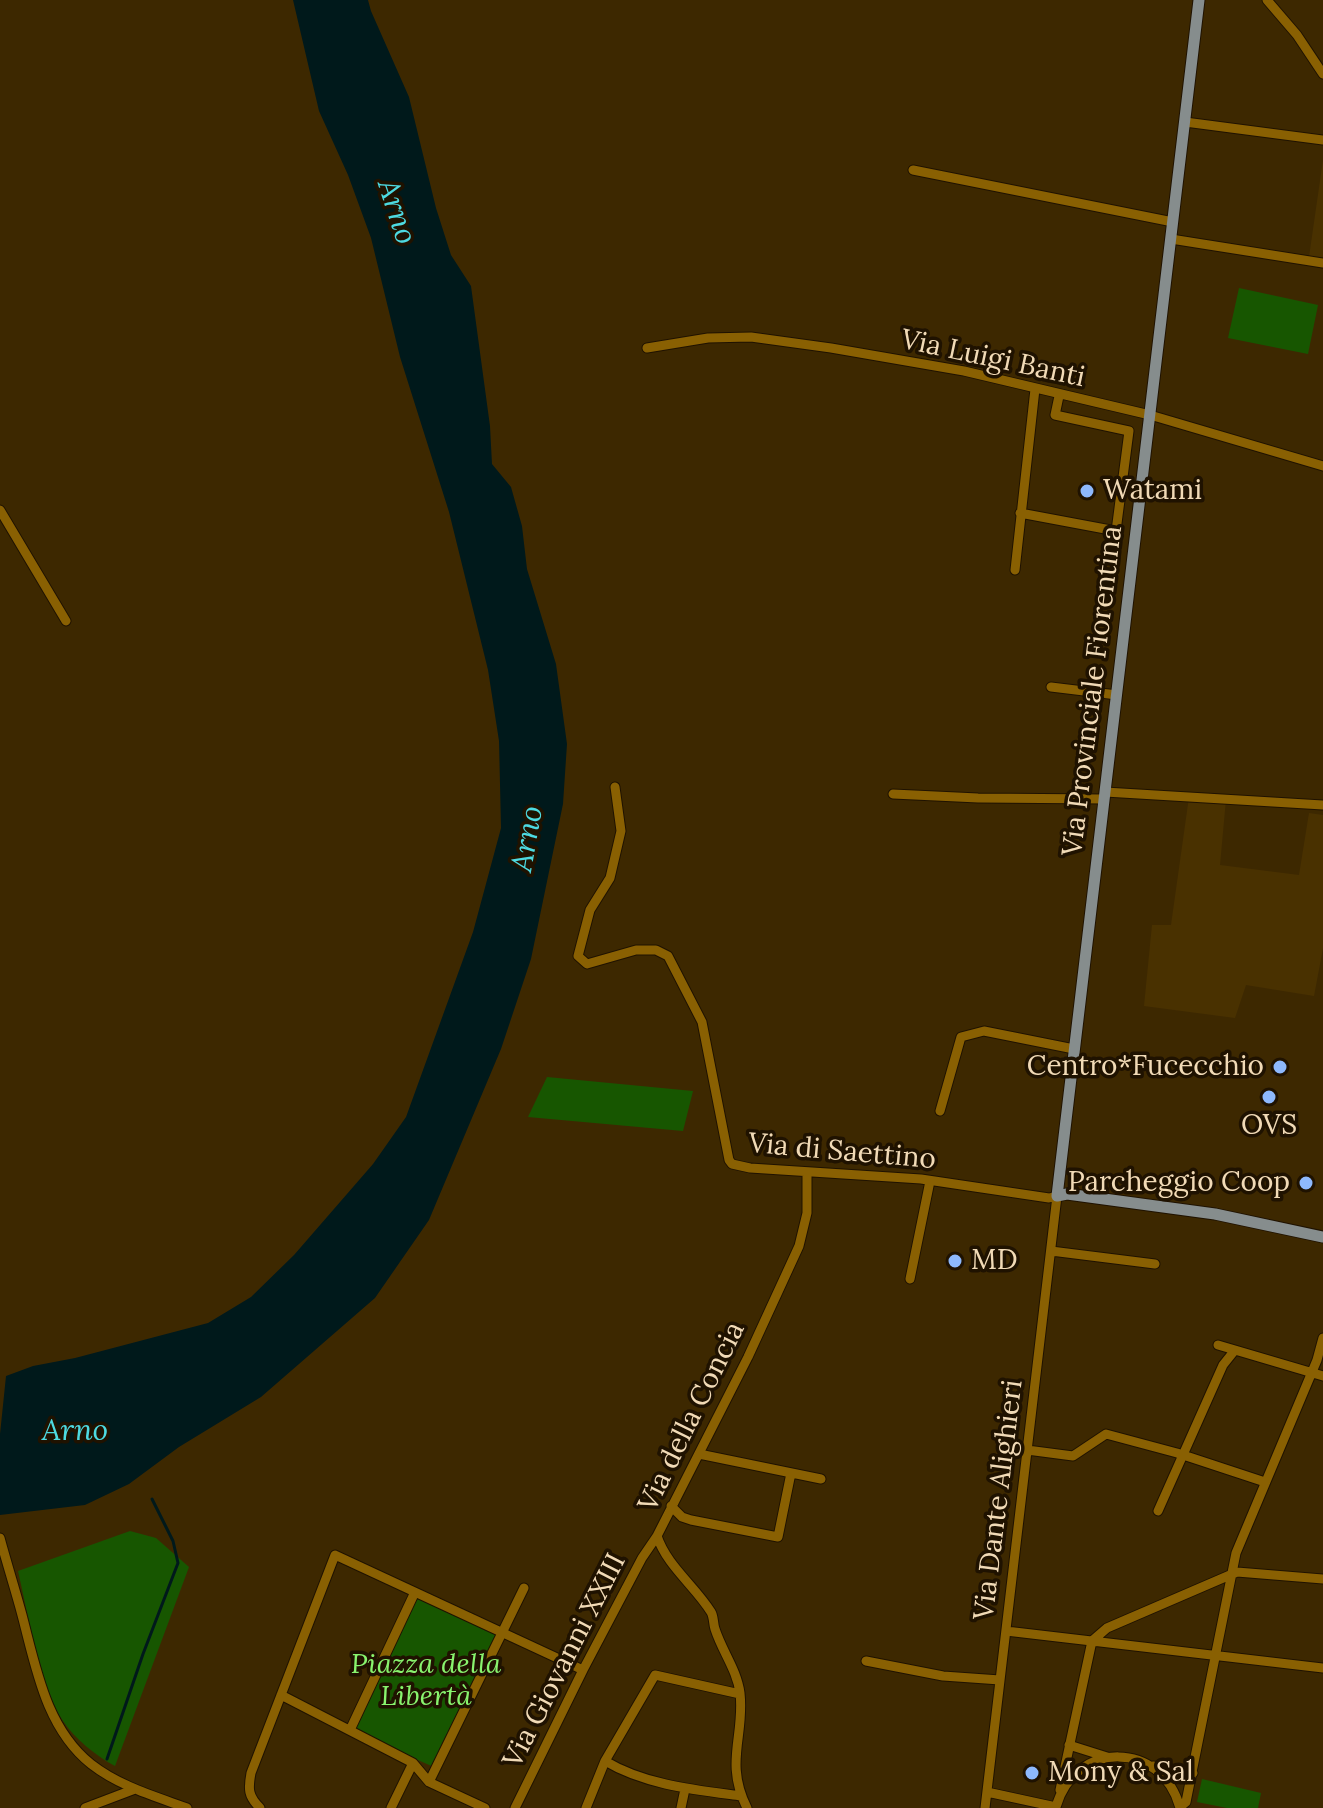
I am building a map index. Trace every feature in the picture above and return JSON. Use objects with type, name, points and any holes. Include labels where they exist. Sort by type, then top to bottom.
[{"type":"main road","name":"Via Provinciale Fiorentina","points":[[1057,1196],[1199,0]]},
{"type":"main road","points":[[1057,1196],[1067,1194],[1215,1214],[1323,1237]]},
{"type":"street","points":[[1267,0],[1297,35],[1323,74]]},
{"type":"street","points":[[1185,122],[1323,140]]},
{"type":"street","points":[[913,170],[1173,222]]},
{"type":"street","points":[[1171,239],[1323,263]]},
{"type":"street","name":"Via Luigi Banti","points":[[647,348],[708,338],[751,337],[964,371],[1059,396],[1150,415],[1323,466]]},
{"type":"street","points":[[1015,570],[1035,389]]},
{"type":"street","points":[[1059,396],[1055,415],[1129,431],[1116,531]]},
{"type":"street","points":[[0,510],[66,621]]},
{"type":"street","points":[[1020,513],[1136,533]]},
{"type":"street","points":[[1051,687],[1117,695]]},
{"type":"street","name":"Via di Saettino","points":[[615,787],[621,831],[610,878],[590,910],[578,956],[587,964],[636,950],[656,950],[668,956],[702,1022],[729,1160],[740,1167],[930,1181],[1049,1198],[1057,1196]]},
{"type":"street","points":[[893,794],[978,798],[1104,795],[1323,805]]},
{"type":"street","points":[[940,1111],[961,1037],[984,1031],[1074,1049]]},
{"type":"street","name":"Via della Concia","points":[[747,1808],[735,1770],[740,1694],[715,1628],[713,1614],[668,1558],[657,1536],[799,1246],[807,1213],[807,1172]]},
{"type":"street","points":[[910,1279],[930,1181]]},
{"type":"street","name":"Via Dante Alighieri","points":[[985,1808],[1057,1196]]},
{"type":"street","points":[[1051,1251],[1155,1264]]},
{"type":"street","points":[[1150,1765],[1168,1782],[1180,1808],[1186,1802],[1193,1773],[1230,1575],[1244,1531],[1312,1372],[1323,1338]]},
{"type":"street","points":[[1218,1345],[1323,1376]]},
{"type":"street","points":[[1158,1511],[1223,1365],[1235,1350]]},
{"type":"street","points":[[1027,1450],[1073,1456],[1106,1434],[1265,1482]]},
{"type":"street","points":[[699,1454],[821,1479]]},
{"type":"street","points":[[671,1506],[682,1517],[691,1520],[778,1537],[791,1473]]},
{"type":"street","name":"Via Giovanni XXIII","points":[[515,1808],[583,1670],[642,1558],[657,1536]]},
{"type":"street","points":[[0,1538],[41,1687],[63,1735],[91,1764],[135,1789],[187,1808]]},
{"type":"street","points":[[260,1808],[251,1799],[248,1789],[251,1773],[335,1555],[583,1670]]},
{"type":"street","points":[[1056,1808],[1092,1641],[1107,1628],[1230,1575],[1247,1572],[1323,1579]]},
{"type":"street","points":[[429,1782],[524,1588]]},
{"type":"street","points":[[350,1730],[415,1592]]},
{"type":"street","points":[[1006,1631],[1323,1668]]},
{"type":"street","points":[[866,1661],[943,1676],[1000,1680]]},
{"type":"street","points":[[586,1808],[605,1761],[655,1675],[740,1694]]},
{"type":"street","points":[[281,1695],[413,1763],[429,1782],[485,1808]]},
{"type":"street","points":[[1069,1745],[1108,1757],[1129,1757],[1150,1765],[1193,1773]]},
{"type":"street","points":[[1056,1808],[1065,1785],[1076,1773],[1089,1763],[1108,1757]]},
{"type":"street","points":[[605,1761],[616,1768],[685,1789],[741,1796]]},
{"type":"street","points":[[391,1808],[413,1763]]},
{"type":"street","points":[[85,1808],[135,1789]]},
{"type":"street","points":[[681,1808],[685,1789]]},
{"type":"street","points":[[987,1792],[1056,1808]]},
{"type":"shaded area","points":[[1323,160],[1323,267],[1308,264]]},
{"type":"shaded area","points":[[1189,797],[1226,799],[1220,865],[1299,875],[1309,813],[1323,815],[1323,948],[1314,996],[1246,985],[1235,1018],[1144,1006],[1152,925],[1171,925]]},
{"type":"green space","points":[[1239,288],[1318,305],[1308,354],[1228,338]]},
{"type":"green space","points":[[547,1077],[693,1091],[683,1131],[528,1117]]},
{"type":"green space","points":[[130,1531],[156,1538],[189,1567],[115,1766],[80,1741],[55,1707],[36,1649],[18,1571]]},
{"type":"green space","name":"Piazza della Libertà","points":[[415,1592],[502,1633],[436,1768],[350,1730]]},
{"type":"green space","points":[[1202,1779],[1261,1793],[1258,1808],[1227,1808],[1197,1802]]},
{"type":"water","name":"Arno","points":[[293,0],[368,0],[409,97],[436,208],[451,255],[471,286],[490,426],[492,464],[511,487],[522,526],[527,569],[556,664],[567,744],[563,804],[531,959],[501,1049],[429,1220],[375,1298],[261,1397],[179,1447],[129,1484],[85,1505],[0,1515],[0,1434],[6,1376],[33,1366],[208,1323],[251,1297],[294,1255],[373,1164],[406,1117],[473,932],[501,828],[499,741],[488,670],[449,512],[400,357],[371,238],[348,175],[319,111]]},
{"type":"waterway","points":[[107,1759],[178,1563],[173,1541],[152,1499]]},
{"type":"place","name":"Watami","points":[[1087,491]]},
{"type":"place","name":"Centro*Fucecchio","points":[[1280,1067]]},
{"type":"place","name":"OVS","points":[[1269,1097]]},
{"type":"place","name":"Parcheggio Coop","points":[[1306,1183]]},
{"type":"place","name":"MD","points":[[955,1261]]},
{"type":"place","name":"Mony & Sal","points":[[1032,1773]]}]
